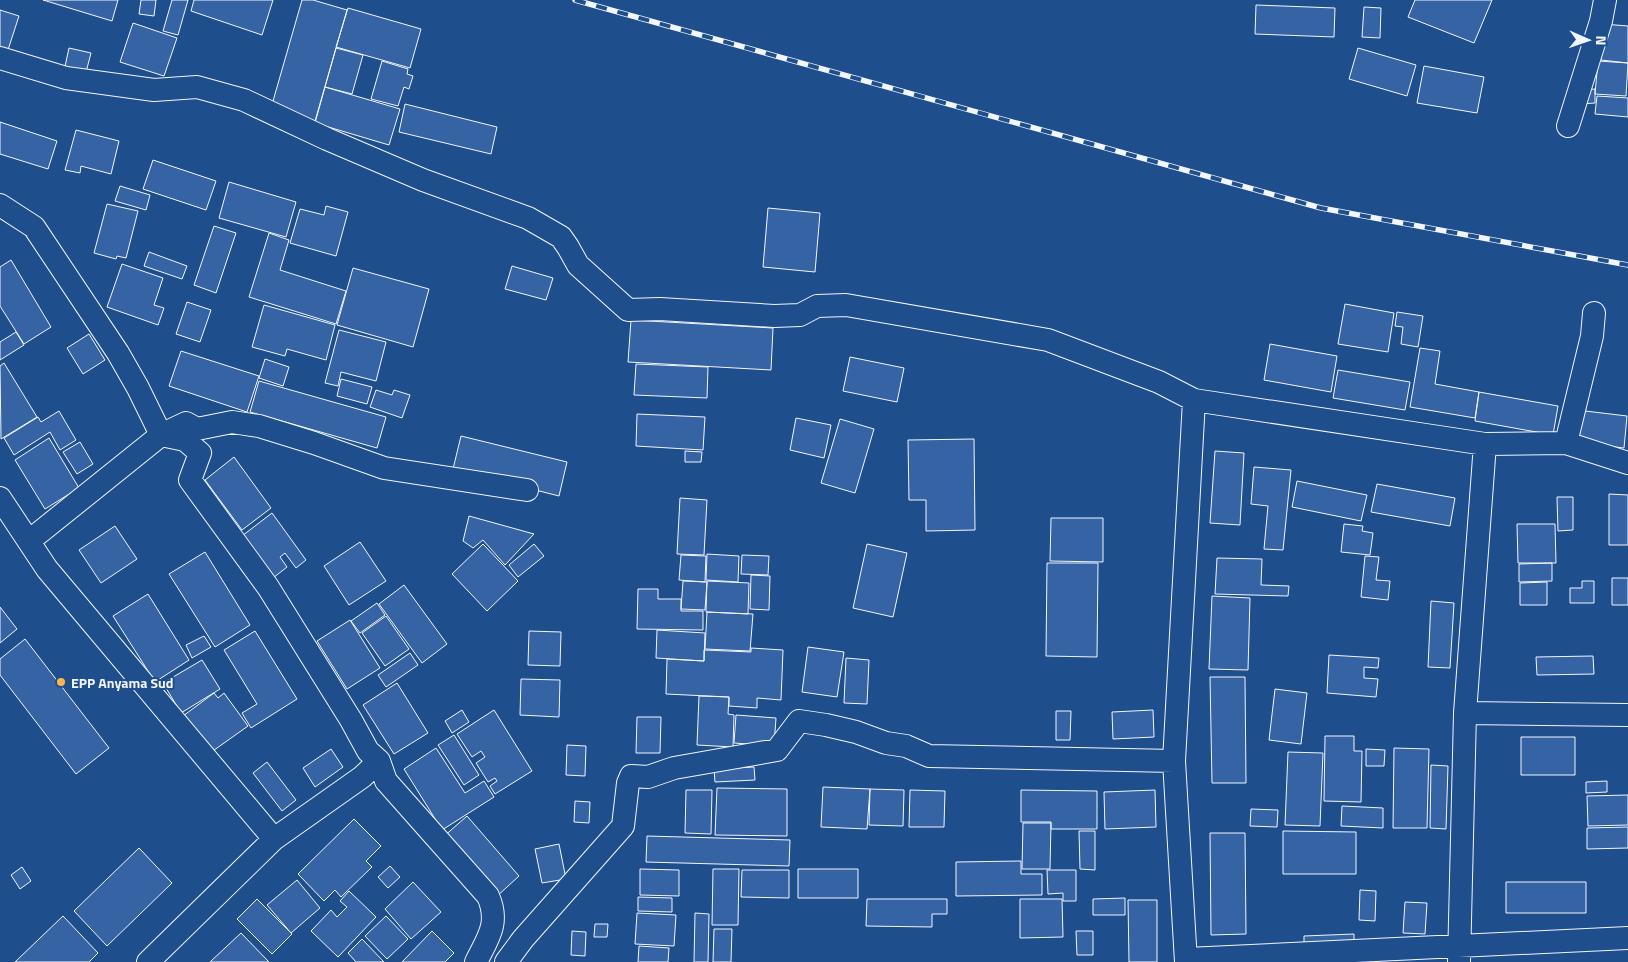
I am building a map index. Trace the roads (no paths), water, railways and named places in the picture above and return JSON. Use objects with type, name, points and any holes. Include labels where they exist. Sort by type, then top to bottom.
[{"type":"street","points":[[1568,126],[1601,21],[1605,0]]},
{"type":"street","points":[[0,58],[66,78],[154,90],[197,87],[244,100],[388,165],[528,218],[561,237],[578,265],[628,310],[660,309],[774,316],[800,315],[817,306],[846,305],[1048,340],[1159,382],[1194,400],[1485,444],[1566,444],[1628,463]]},
{"type":"street","points":[[0,205],[34,227],[122,360],[161,435]]},
{"type":"street","points":[[1566,444],[1592,336],[1594,313]]},
{"type":"street","points":[[1194,400],[1174,761],[1186,960],[1459,953],[1628,938]]},
{"type":"street","points":[[29,541],[161,435],[186,423],[197,429],[232,422],[250,424],[314,443],[384,468],[527,490]]},
{"type":"street","points":[[161,435],[185,440],[200,453],[190,480],[268,587],[351,720],[368,751],[379,761],[386,780],[488,896],[493,908],[494,921],[476,962]]},
{"type":"street","points":[[1459,953],[1465,713],[1485,444]]},
{"type":"street","points":[[0,498],[47,569],[274,839]]},
{"type":"street","points":[[1465,713],[1628,715]]},
{"type":"street","points":[[506,962],[523,939],[623,826],[628,783],[631,776],[648,777],[674,768],[777,750],[799,721],[856,732],[886,744],[906,746],[929,756],[1174,761]]},
{"type":"street","points":[[148,962],[274,839],[362,777],[379,761]]},
{"type":"railway","points":[[575,0],[1321,208],[1628,265]]},
{"type":"place","name":"EPP Anyama Sud","points":[[61,682]]}]
